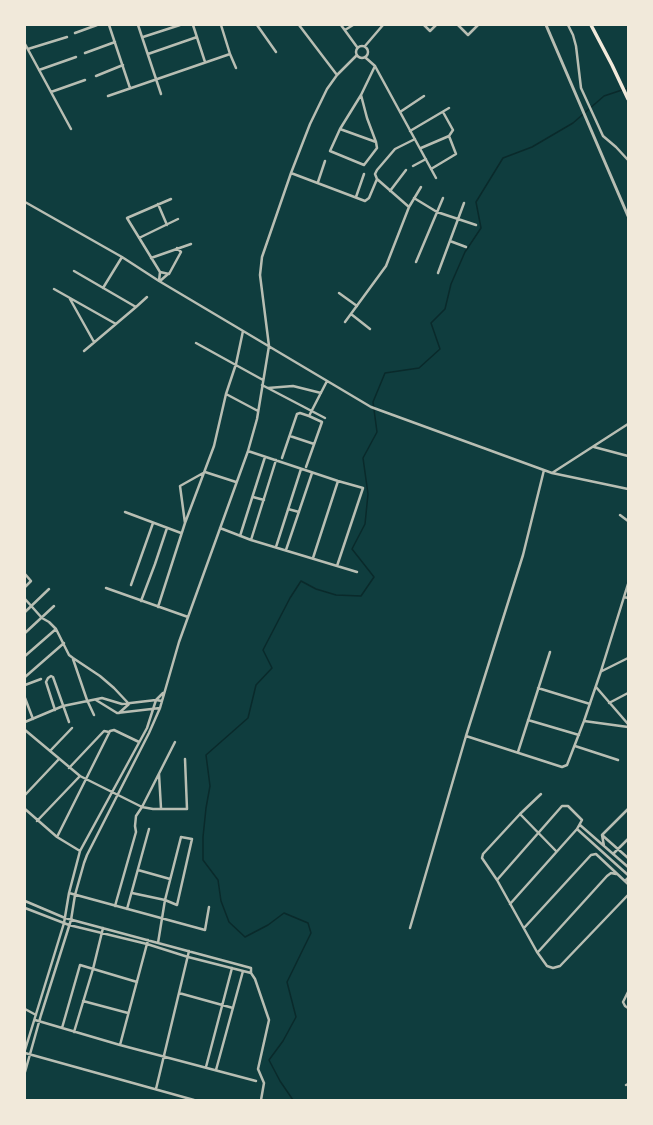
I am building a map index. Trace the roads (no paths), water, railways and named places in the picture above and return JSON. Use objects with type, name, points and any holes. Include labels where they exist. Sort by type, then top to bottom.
[{"type":"main road","points":[[592,25],[628,99]]},
{"type":"street","points":[[75,32],[97,25]]},
{"type":"street","points":[[109,25],[130,88]]},
{"type":"street","points":[[138,25],[161,94]]},
{"type":"street","points":[[143,37],[180,25]]},
{"type":"street","points":[[193,25],[205,62]]},
{"type":"street","points":[[221,25],[236,68]]},
{"type":"street","points":[[257,25],[276,52]]},
{"type":"street","points":[[299,25],[337,75]]},
{"type":"street","points":[[341,25],[358,48]]},
{"type":"street","points":[[345,30],[353,25]]},
{"type":"street","points":[[358,48],[365,46],[383,25]]},
{"type":"street","points":[[424,25],[430,31],[436,25]]},
{"type":"street","points":[[458,25],[468,35],[478,25]]},
{"type":"street","points":[[546,25],[628,216]]},
{"type":"street","points":[[568,25],[576,46],[581,88],[602,136],[628,160]]},
{"type":"street","points":[[28,49],[67,37]]},
{"type":"street","points":[[148,54],[197,37]]},
{"type":"street","points":[[85,53],[115,42]]},
{"type":"street","points":[[25,44],[71,129]]},
{"type":"street","points":[[365,46],[369,52],[366,58]]},
{"type":"street","points":[[357,56],[356,51],[358,48]]},
{"type":"street","points":[[108,96],[230,54]]},
{"type":"street","points":[[25,1072],[71,920],[75,895],[87,855],[160,708],[178,642],[248,451],[258,411],[269,346],[260,275],[262,257],[291,173],[310,124],[327,89],[337,75],[357,56]]},
{"type":"street","points":[[357,56],[360,58],[366,58],[375,66],[436,178]]},
{"type":"street","points":[[39,70],[76,57]]},
{"type":"street","points":[[96,76],[123,65]]},
{"type":"street","points":[[361,94],[367,118],[376,142],[376,148],[364,165],[330,151],[340,129],[361,94],[375,66]]},
{"type":"street","points":[[51,92],[85,80]]},
{"type":"street","points":[[400,112],[424,96]]},
{"type":"street","points":[[410,130],[449,108]]},
{"type":"street","points":[[420,148],[449,136],[453,130],[443,112]]},
{"type":"street","points":[[340,129],[376,142]]},
{"type":"street","points":[[431,169],[456,154],[449,136]]},
{"type":"street","points":[[409,207],[377,179],[375,174],[396,149],[415,139]]},
{"type":"street","points":[[413,166],[426,159]]},
{"type":"street","points":[[318,182],[325,161]]},
{"type":"street","points":[[390,191],[406,170]]},
{"type":"street","points":[[291,173],[365,201],[369,198],[377,179]]},
{"type":"street","points":[[356,197],[364,174]]},
{"type":"street","points":[[345,322],[388,263],[409,207],[421,187]]},
{"type":"street","points":[[414,198],[437,212],[476,225]]},
{"type":"street","points":[[416,262],[443,198]]},
{"type":"street","points":[[159,281],[160,272],[127,218],[171,199]]},
{"type":"street","points":[[25,202],[122,257],[159,281],[371,407],[552,473],[628,489]]},
{"type":"street","points":[[438,273],[459,220],[464,203]]},
{"type":"street","points":[[158,204],[167,225]]},
{"type":"street","points":[[139,238],[178,220]]},
{"type":"street","points":[[450,241],[466,247]]},
{"type":"street","points":[[151,258],[191,244]]},
{"type":"street","points":[[159,281],[169,274],[181,252],[177,248]]},
{"type":"street","points":[[103,288],[122,257]]},
{"type":"street","points":[[74,271],[136,307]]},
{"type":"street","points":[[160,272],[169,274]]},
{"type":"street","points":[[54,289],[116,324]]},
{"type":"street","points":[[339,293],[356,306]]},
{"type":"street","points":[[84,350],[147,297]]},
{"type":"street","points":[[70,299],[94,342]]},
{"type":"street","points":[[351,314],[370,329]]},
{"type":"street","points":[[158,607],[185,523],[214,446],[226,394],[236,364],[244,331]]},
{"type":"street","points":[[196,343],[263,380]]},
{"type":"street","points":[[309,416],[327,380]]},
{"type":"street","points":[[262,385],[325,418]]},
{"type":"street","points":[[268,388],[293,386],[321,393]]},
{"type":"street","points":[[226,394],[258,411]]},
{"type":"street","points":[[282,458],[298,413],[309,416],[322,422],[306,466]]},
{"type":"street","points":[[552,473],[628,424]]},
{"type":"street","points":[[290,436],[314,444]]},
{"type":"street","points":[[594,446],[628,456]]},
{"type":"street","points":[[248,451],[362,488],[337,566]]},
{"type":"street","points":[[240,536],[265,457]]},
{"type":"street","points":[[251,540],[276,460]]},
{"type":"street","points":[[276,547],[301,469]]},
{"type":"street","points":[[410,928],[466,736],[522,555],[544,470]]},
{"type":"street","points":[[185,523],[180,486],[205,472],[236,482]]},
{"type":"street","points":[[286,550],[312,473]]},
{"type":"street","points":[[313,558],[338,481]]},
{"type":"street","points":[[253,497],[264,500]]},
{"type":"street","points":[[288,509],[299,512]]},
{"type":"street","points":[[125,512],[182,533]]},
{"type":"street","points":[[620,515],[628,522]]},
{"type":"street","points":[[131,585],[153,523]]},
{"type":"street","points":[[141,601],[167,528]]},
{"type":"street","points":[[220,528],[251,540],[357,572]]},
{"type":"street","points":[[25,574],[32,581],[25,587]]},
{"type":"street","points":[[466,736],[562,767],[567,765],[596,687],[628,584]]},
{"type":"street","points":[[106,588],[188,617]]},
{"type":"street","points":[[25,612],[49,590]]},
{"type":"street","points":[[624,597],[628,598]]},
{"type":"street","points":[[25,600],[42,618],[56,629],[69,655],[100,676],[129,704]]},
{"type":"street","points":[[25,632],[54,606]]},
{"type":"street","points":[[25,656],[56,629]]},
{"type":"street","points":[[25,677],[64,643]]},
{"type":"street","points":[[518,752],[550,652]]},
{"type":"street","points":[[72,658],[94,715]]},
{"type":"street","points":[[601,671],[628,658]]},
{"type":"street","points":[[55,710],[46,682],[51,676],[53,677],[69,722]]},
{"type":"street","points":[[25,685],[41,679]]},
{"type":"street","points":[[596,687],[628,724]]},
{"type":"street","points":[[538,688],[590,704]]},
{"type":"street","points":[[164,693],[156,700],[147,728],[80,851],[69,893],[64,923],[25,1052],[30,1055],[194,1100]]},
{"type":"street","points":[[609,703],[628,693]]},
{"type":"street","points":[[25,698],[33,719]]},
{"type":"street","points":[[25,722],[63,706],[87,700],[105,698],[120,704],[156,700],[162,701]]},
{"type":"street","points":[[96,699],[114,712],[119,713],[160,708]]},
{"type":"street","points":[[119,713],[129,704]]},
{"type":"street","points":[[528,720],[579,735]]},
{"type":"street","points":[[584,721],[628,727]]},
{"type":"street","points":[[50,751],[72,728]]},
{"type":"street","points":[[25,730],[80,776],[142,807],[153,809],[187,809],[185,758]]},
{"type":"street","points":[[69,768],[104,731],[109,732],[114,730],[139,742]]},
{"type":"street","points":[[57,837],[109,732]]},
{"type":"street","points":[[115,906],[136,832],[134,826],[136,816],[175,742]]},
{"type":"street","points":[[575,746],[618,760]]},
{"type":"street","points":[[25,796],[59,759]]},
{"type":"street","points":[[159,773],[161,808]]},
{"type":"street","points":[[37,821],[80,776]]},
{"type":"street","points":[[541,794],[483,854],[482,858],[547,966],[553,968],[560,966],[628,895]]},
{"type":"street","points":[[496,880],[562,806],[568,806],[582,820],[585,830]]},
{"type":"street","points":[[25,810],[57,837],[80,851]]},
{"type":"street","points":[[602,834],[628,810]]},
{"type":"street","points":[[520,814],[556,851]]},
{"type":"street","points":[[510,904],[577,829],[582,820]]},
{"type":"street","points":[[580,825],[628,868]]},
{"type":"street","points":[[127,909],[148,829]]},
{"type":"street","points":[[577,829],[628,876],[625,881]]},
{"type":"street","points":[[602,834],[605,847]]},
{"type":"street","points":[[602,834],[628,858]]},
{"type":"street","points":[[132,893],[165,900],[178,905],[192,839],[181,837],[165,900],[158,943]]},
{"type":"street","points":[[610,858],[628,839]]},
{"type":"street","points":[[524,928],[591,855],[596,854],[628,884]]},
{"type":"street","points":[[138,870],[170,879]]},
{"type":"street","points":[[538,952],[607,876],[617,874]]},
{"type":"street","points":[[69,893],[205,930],[209,907]]},
{"type":"street","points":[[25,901],[71,920],[252,968],[250,973]]},
{"type":"street","points":[[25,908],[69,925],[147,944],[188,957],[250,973],[255,978],[269,1020],[258,1069],[264,1083],[261,1100]]},
{"type":"street","points":[[74,1032],[93,969],[103,928]]},
{"type":"street","points":[[120,1045],[148,940]]},
{"type":"street","points":[[156,1089],[189,951]]},
{"type":"street","points":[[62,1028],[80,965],[137,982]]},
{"type":"street","points":[[206,1067],[232,968]]},
{"type":"street","points":[[216,1070],[243,971]]},
{"type":"street","points":[[628,992],[623,1002],[628,1008]]},
{"type":"street","points":[[179,993],[233,1008]]},
{"type":"street","points":[[84,1001],[128,1013]]},
{"type":"street","points":[[25,1009],[36,1014]]},
{"type":"street","points":[[35,1020],[120,1045],[256,1081]]},
{"type":"waterway","points":[[293,1100],[280,1081],[269,1060],[283,1041],[296,1017],[287,982],[311,933],[308,923],[284,913],[268,925],[245,937],[229,922],[221,901],[218,880],[203,860],[203,837],[210,786],[206,755],[248,718],[256,685],[272,668],[263,650],[290,598],[301,581],[316,589],[336,595],[361,596],[374,577],[352,549],[365,524],[368,494],[363,458],[377,432],[373,402],[385,373],[419,368],[440,349],[431,323],[445,309],[451,284],[465,252],[481,228],[476,202],[503,158],[532,147],[573,123],[604,96],[628,88]]}]
